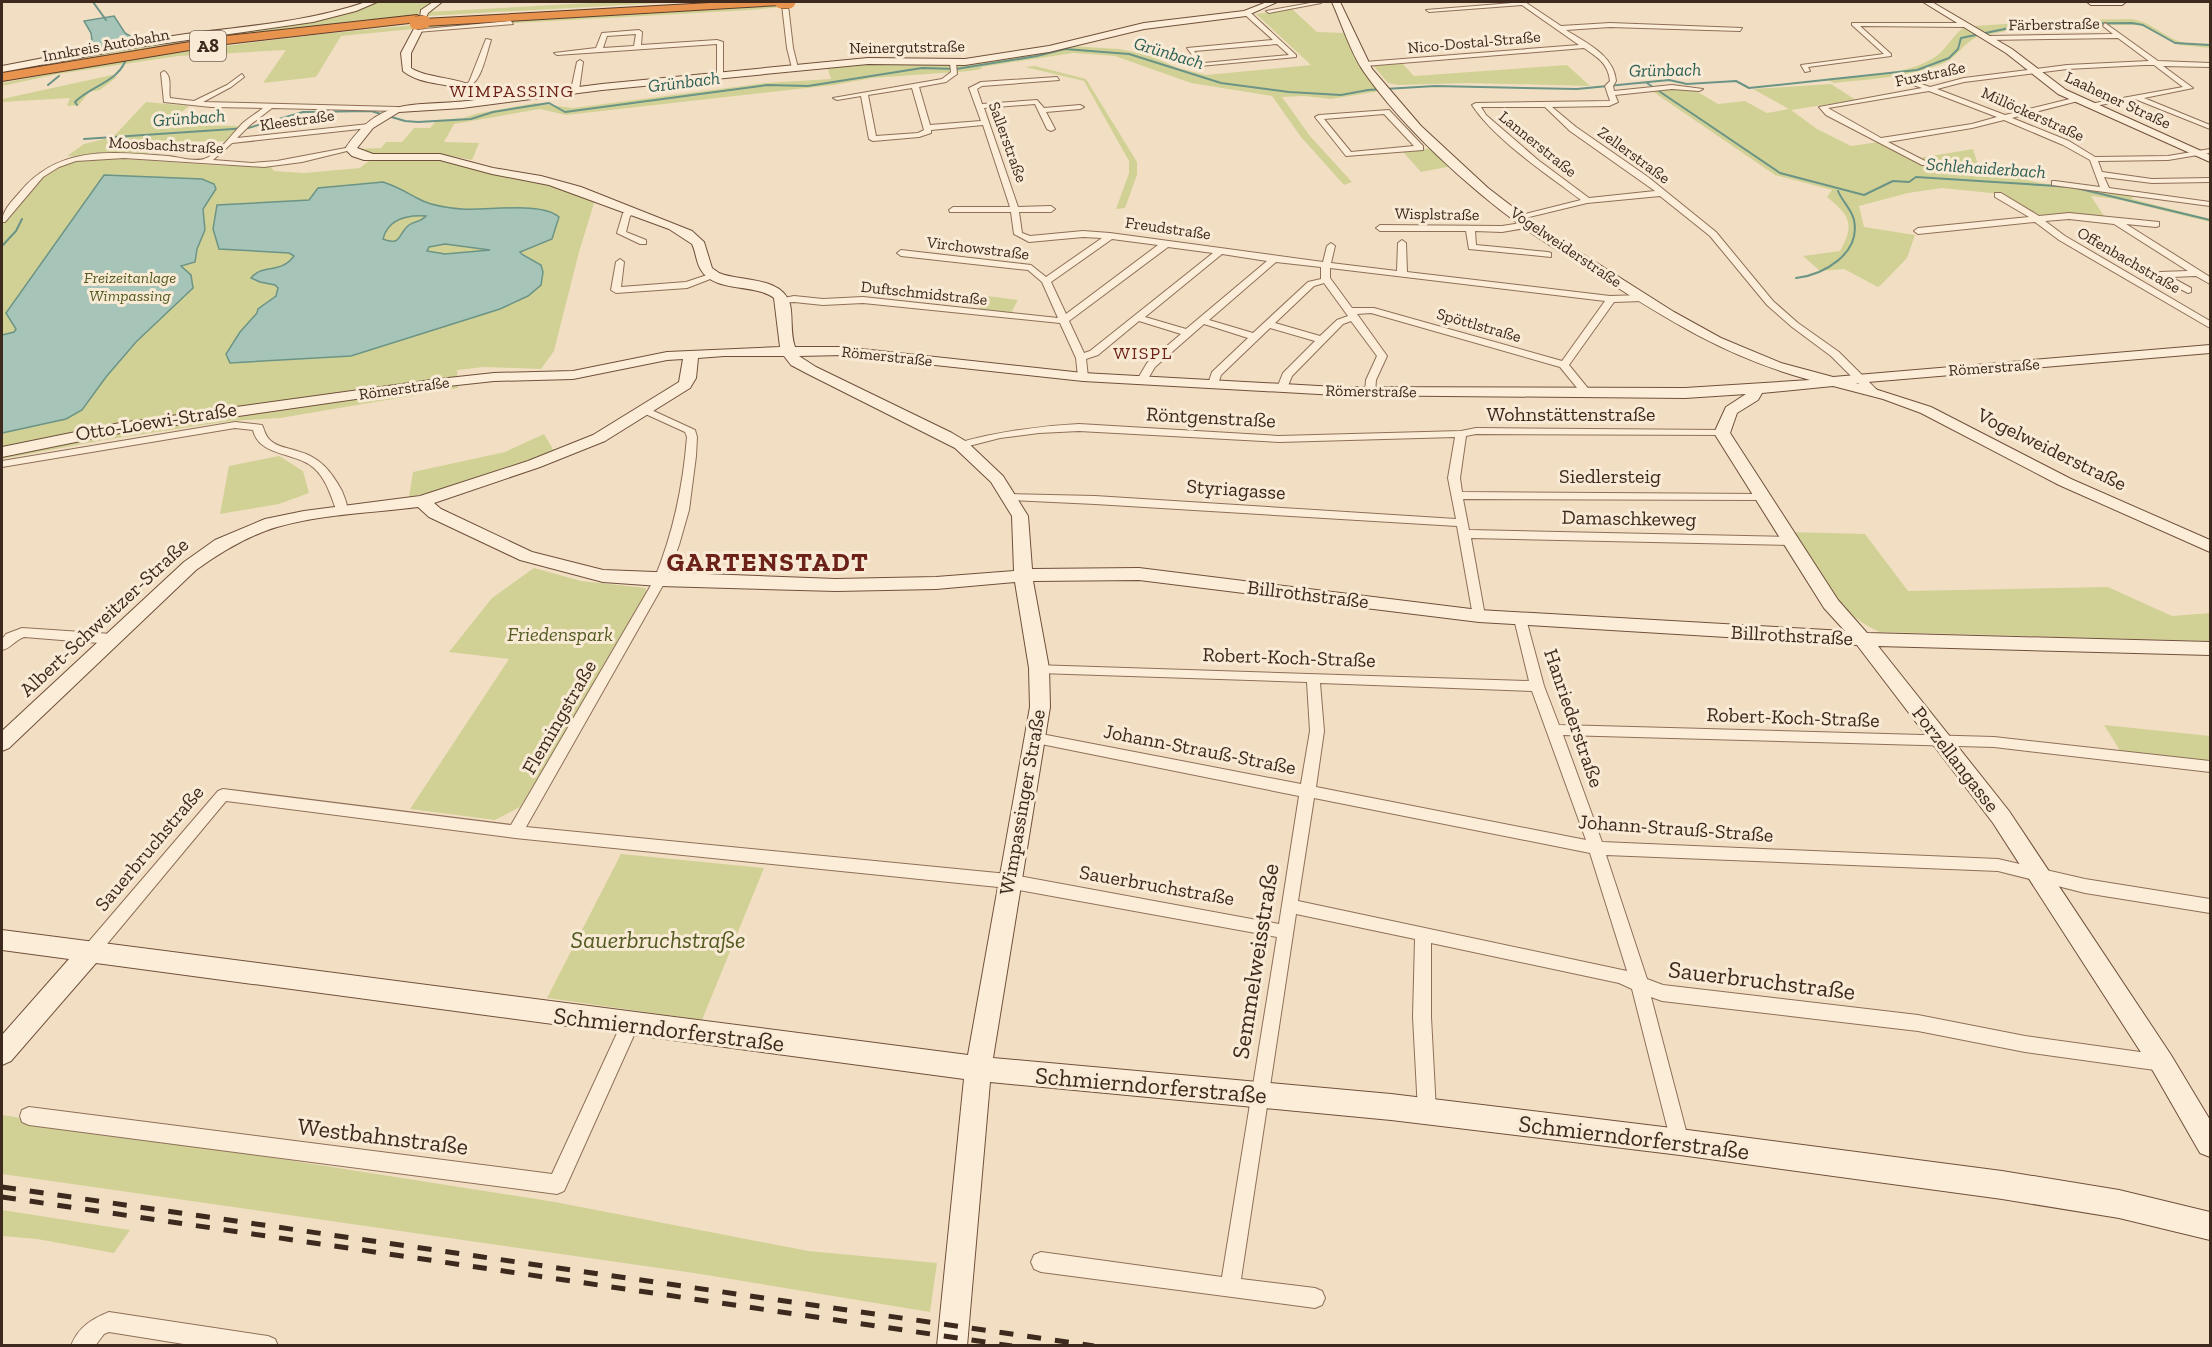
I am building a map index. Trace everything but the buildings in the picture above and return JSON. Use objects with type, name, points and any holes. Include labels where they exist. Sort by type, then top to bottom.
[{"type":"highway","name":"Innkreis Autobahn","points":[[2,79],[224,43],[420,22],[731,2]]},
{"type":"highway","name":"Innkreis Autobahn","points":[[420,22],[786,2]]},
{"type":"street","points":[[2,69],[164,40],[298,22],[373,2]]},
{"type":"street","points":[[438,2],[424,12],[404,63],[408,72],[466,86],[479,95],[480,102]]},
{"type":"street","points":[[786,2],[790,48],[795,68]]},
{"type":"street","name":"Vogelweiderstraße","points":[[1336,2],[1365,64],[1417,128],[1484,190],[1524,221],[1642,298],[1701,333],[1776,366],[1873,392],[1926,410],[2065,482],[2211,546]]},
{"type":"street","points":[[1523,2],[1610,66],[1613,81],[1610,89],[1699,89]]},
{"type":"street","name":"Nico-Dostal-Straße","points":[[1429,10],[1523,2]]},
{"type":"street","name":"Laahener Straße","points":[[1926,2],[2009,51],[2053,87],[2074,99],[2211,159]]},
{"type":"street","points":[[2091,2],[2121,2]]},
{"type":"street","name":"Neinergutstraße","points":[[389,113],[575,90],[876,61],[954,67],[1049,50],[1144,26],[1246,14],[1271,5],[1291,8],[1318,3]]},
{"type":"street","points":[[1246,14],[1278,42],[1294,56],[1202,65],[1189,49],[1278,42]]},
{"type":"street","points":[[420,22],[511,23]]},
{"type":"street","points":[[1807,70],[1803,66],[1888,55],[1854,24],[1964,25]]},
{"type":"street","points":[[1560,28],[1610,25],[1740,29]]},
{"type":"street","points":[[2088,105],[2189,88],[2105,25]]},
{"type":"street","points":[[599,50],[604,34],[639,32],[637,48]]},
{"type":"street","name":"Färberstraße","points":[[1982,35],[2121,36]]},
{"type":"street","points":[[466,86],[472,82],[488,40]]},
{"type":"street","points":[[557,53],[717,42],[721,43],[720,75]]},
{"type":"street","name":"Nico-Dostal-Straße","points":[[1365,64],[1585,46]]},
{"type":"street","points":[[575,90],[580,62]]},
{"type":"street","name":"Fuxstraße","points":[[1922,163],[1828,112],[1822,106],[1930,89],[1964,80],[2085,65],[2211,64]]},
{"type":"street","points":[[837,98],[947,80],[953,75],[954,67]]},
{"type":"street","points":[[164,74],[168,81],[164,94],[167,100],[389,113]]},
{"type":"street","points":[[195,103],[229,86],[242,76]]},
{"type":"street","name":"Millöckerstraße","points":[[1895,77],[2007,117],[2066,143],[2093,159],[2105,189]]},
{"type":"street","name":"Sallerstraße","points":[[947,80],[975,86],[1057,79]]},
{"type":"street","name":"Sallerstraße","points":[[975,86],[973,88],[979,106],[1010,188],[1018,234],[1025,238],[1083,234],[1110,236]]},
{"type":"street","points":[[915,87],[927,131]]},
{"type":"street","name":"Zellerstraße","points":[[1546,105],[1609,104],[1614,99],[1610,89]]},
{"type":"street","points":[[864,94],[873,139],[985,123]]},
{"type":"street","name":"Lannerstraße","points":[[1469,96],[1483,117],[1535,162],[1587,201]]},
{"type":"street","points":[[2138,98],[2211,127]]},
{"type":"street","points":[[1883,140],[1972,126],[2074,99]]},
{"type":"street","points":[[979,106],[1037,102],[1051,129]]},
{"type":"street","name":"Lannerstraße","points":[[1476,105],[1546,105]]},
{"type":"street","name":"Zellerstraße","points":[[1546,105],[1573,129],[1662,193],[1713,234],[1782,314],[1826,346],[1859,378]]},
{"type":"street","points":[[205,162],[242,128],[271,106]]},
{"type":"street","points":[[1041,110],[1080,107]]},
{"type":"street","points":[[1386,112],[1402,129],[1420,148],[1349,154],[1319,117],[1386,112]]},
{"type":"street","points":[[389,113],[369,126],[351,149],[357,154],[372,157],[453,158],[488,170],[558,183],[694,237],[700,245],[705,266],[713,276]]},
{"type":"street","name":"Kleestraße","points":[[230,141],[273,138],[327,128],[369,126]]},
{"type":"street","points":[[1402,129],[1417,128]]},
{"type":"street","name":"Moosbachstraße","points":[[2,220],[42,174],[70,160],[111,156],[254,165],[282,163],[351,149]]},
{"type":"street","points":[[2093,159],[2150,159],[2211,151]]},
{"type":"street","points":[[2100,174],[2152,181],[2210,180]]},
{"type":"street","points":[[2055,183],[2211,204]]},
{"type":"street","name":"Wisplstraße","points":[[1380,228],[1502,229],[1587,201],[1662,193]]},
{"type":"street","name":"Offenbachstraße","points":[[1998,195],[2099,261],[2211,325]]},
{"type":"street","name":"Sallerstraße","points":[[953,210],[1051,209]]},
{"type":"street","points":[[633,212],[626,215],[621,233],[643,242]]},
{"type":"street","points":[[1918,231],[2076,216],[2156,224]]},
{"type":"street","points":[[2111,220],[2211,281]]},
{"type":"street","points":[[1470,228],[1472,247],[1548,255]]},
{"type":"street","name":"Freudstraße","points":[[1046,281],[1110,236],[1274,259],[1610,299],[1642,298]]},
{"type":"street","points":[[1064,320],[1167,243]]},
{"type":"street","points":[[1402,243],[1402,274]]},
{"type":"street","points":[[1331,246],[1326,265],[1327,280],[1382,356],[1381,363],[1369,380],[1370,392]]},
{"type":"street","points":[[1082,358],[1094,353],[1221,251]]},
{"type":"street","name":"Virchowstraße","points":[[901,254],[1031,268],[1046,281]]},
{"type":"street","points":[[1142,380],[1151,365],[1274,259]]},
{"type":"street","points":[[620,262],[616,291],[687,285],[713,276],[770,290],[782,300],[788,350]]},
{"type":"street","points":[[2188,290],[2160,275],[2198,273]]},
{"type":"street","points":[[1213,384],[1216,374],[1311,284],[1327,280]]},
{"type":"street","points":[[1046,281],[1082,358],[1083,377]]},
{"type":"street","name":"Duftschmidstraße","points":[[782,300],[794,299],[823,303],[862,300],[1049,321],[1064,320]]},
{"type":"street","points":[[1586,392],[1564,365],[1610,305],[1610,299]]},
{"type":"street","name":"Spöttlstraße","points":[[1353,314],[1371,310],[1564,365]]},
{"type":"street","points":[[1282,388],[1287,375],[1340,322],[1353,314]]},
{"type":"street","points":[[1138,318],[1188,333]]},
{"type":"street","points":[[1203,321],[1255,337]]},
{"type":"street","points":[[1268,324],[1322,340]]},
{"type":"street","name":"Römerstraße","points":[[2,452],[120,428],[474,378],[573,375],[667,356],[691,354],[788,350],[849,351],[1083,377],[1370,392],[1685,393],[1779,388],[1859,378],[2211,349]]},
{"type":"street","name":"Wimpassinger Straße","points":[[788,350],[795,360],[810,370],[961,445],[997,479],[1020,516],[1024,576],[1039,668],[1040,706],[1036,738],[1008,881],[978,1069],[952,1346]]},
{"type":"street","name":"Albert-Schweitzer-Straße","points":[[2,743],[190,566],[220,544],[282,520],[422,501],[481,483],[589,443],[688,382],[691,354]]},
{"type":"street","points":[[1776,366],[1783,373],[1784,378],[1779,388]]},
{"type":"street","name":"Vogelweiderstraße","points":[[1859,378],[1873,392]]},
{"type":"street","points":[[1722,433],[1727,413],[1753,397],[1755,390]]},
{"type":"street","name":"Flemingstraße","points":[[515,832],[660,580],[675,546],[684,510],[692,437],[690,430],[684,426],[645,410]]},
{"type":"street","name":"Otto-Loewi-Straße","points":[[2,464],[224,427],[249,425],[258,427],[260,439],[267,445],[301,455],[320,466],[341,501],[342,511]]},
{"type":"street","name":"Röntgenstraße","points":[[961,445],[984,437],[1045,427],[1278,439],[1461,434]]},
{"type":"street","name":"Wohnstättenstraße","points":[[1479,616],[1454,478],[1460,457],[1461,434],[1476,431],[1722,433]]},
{"type":"street","name":"Porzellangasse","points":[[1722,433],[1831,604],[1863,639],[2001,817],[2162,1063],[2211,1144]]},
{"type":"street","name":"Siedlersteig","points":[[1458,495],[1763,496]]},
{"type":"street","name":"Styriagasse","points":[[1008,496],[1095,500],[1463,529]]},
{"type":"street","name":"Billrothstraße","points":[[422,501],[435,513],[532,558],[603,576],[660,580],[903,585],[1024,576],[1114,573],[1165,576],[1479,616],[1520,619],[1863,639],[2211,648]]},
{"type":"street","name":"Damaschkeweg","points":[[1463,529],[1792,541]]},
{"type":"street","name":"Hanriederstraße","points":[[1520,619],[1537,686],[1595,848],[1640,985],[1680,1142]]},
{"type":"street","points":[[2,646],[11,637],[22,632],[112,639]]},
{"type":"street","name":"Robert-Koch-Straße","points":[[1039,668],[1537,686]]},
{"type":"street","name":"Semmelweisstraße","points":[[1230,1288],[1317,731],[1313,677]]},
{"type":"street","name":"Robert-Koch-Straße","points":[[1553,730],[1994,742],[2211,766]]},
{"type":"street","name":"Johann-Strauß-Straße","points":[[1036,738],[1595,848],[1998,865],[2085,886],[2211,906]]},
{"type":"street","name":"Sauerbruchstraße","points":[[91,951],[222,795],[515,832],[1008,881],[1285,932]]},
{"type":"street","name":"Sauerbruchstraße","points":[[1290,906],[1620,976],[1662,993],[1918,1023],[2025,1044],[2162,1063]]},
{"type":"street","points":[[1422,934],[1422,1017],[1427,1111]]},
{"type":"street","name":"Schmierndorferstraße","points":[[2,940],[978,1069],[1427,1111],[1680,1142],[2002,1185],[2119,1204],[2211,1226]]},
{"type":"street","points":[[2,1053],[91,951]]},
{"type":"street","name":"Westbahnstraße","points":[[29,1116],[557,1184],[630,1024]]},
{"type":"street","points":[[1041,1262],[1315,1298]]},
{"type":"street","points":[[81,1346],[97,1327],[109,1322],[268,1346]]},
{"type":"green space","points":[[377,2],[436,2],[420,12],[418,17],[233,36],[137,50],[2,75],[2,70],[323,19]]},
{"type":"green space","points":[[608,2],[678,2],[427,16],[427,12]]},
{"type":"green space","points":[[781,4],[782,7],[751,10],[424,28],[425,24]]},
{"type":"green space","points":[[1292,9],[1317,32],[1345,33],[1381,91],[1331,99],[1304,96],[1282,97],[1310,136],[1352,182],[1344,185],[1301,137],[1272,96],[1191,83],[1115,56],[1073,53],[981,67],[982,69],[970,71],[872,78],[834,85],[566,115],[540,109],[454,124],[444,142],[479,143],[472,160],[430,154],[382,156],[357,149],[381,148],[386,142],[402,142],[414,128],[430,128],[437,120],[463,118],[535,103],[573,108],[765,83],[831,79],[827,66],[893,62],[955,64],[1022,57],[1069,46],[1119,49],[1148,55],[1178,68],[1206,75],[1311,65],[1256,14]]},
{"type":"green space","points":[[2131,19],[2144,22],[2178,41],[2190,44],[2210,44],[2210,48],[2180,45],[2140,25],[2051,25],[2023,27],[1987,35],[1973,26],[2073,20]]},
{"type":"green space","points":[[415,25],[413,29],[341,36],[316,77],[263,83],[286,50],[178,56],[58,74],[2,86],[2,83],[53,73],[156,56],[311,35]]},
{"type":"green space","points":[[1963,28],[1979,36],[1950,60],[1933,67],[1876,79],[1834,83],[1826,79],[1882,74],[1911,68],[1939,54]]},
{"type":"green space","points":[[1400,61],[1414,76],[1567,65],[1590,86],[1470,83],[1398,85],[1388,83],[1371,63]]},
{"type":"green space","points":[[1035,66],[1086,79],[1137,162],[1137,175],[1125,208],[1116,209],[1129,173],[1129,161],[1084,81],[1025,67]]},
{"type":"green space","points":[[112,75],[117,77],[100,90],[89,92],[79,105],[67,106],[70,98],[2,102],[2,99]]},
{"type":"green space","points":[[1831,84],[1856,100],[1791,110],[1817,129],[1851,146],[1879,142],[1913,159],[1973,149],[1979,168],[2040,183],[2133,195],[2132,199],[2210,219],[2210,222],[2116,199],[2091,196],[2104,216],[2068,214],[2039,216],[2000,194],[1942,188],[1908,193],[1859,206],[1864,227],[1915,235],[1907,258],[1881,285],[1878,287],[1844,269],[1820,271],[1803,256],[1840,251],[1848,234],[1849,227],[1845,215],[1827,197],[1832,190],[1775,175],[1652,91],[1680,88],[1696,91],[1718,104],[1745,101],[1767,113],[1789,109],[1753,89]]},
{"type":"green space","points":[[146,102],[189,106],[165,125],[242,126],[230,141],[163,142],[143,157],[67,156],[84,144],[113,137]]},
{"type":"green space","points":[[1432,148],[1452,166],[1421,172],[1403,152]]},
{"type":"green space","name":"Freizeitanlage Wimpassing","points":[[110,158],[228,166],[269,165],[274,171],[304,173],[360,168],[370,160],[431,158],[451,160],[489,173],[534,180],[595,200],[579,252],[554,351],[541,369],[484,367],[457,370],[458,388],[280,418],[230,421],[104,440],[2,459],[2,222],[45,173],[73,161]]},
{"type":"green space","points":[[987,296],[1018,300],[1010,315],[978,311]]},
{"type":"green space","points":[[544,434],[554,451],[449,488],[409,497],[413,472],[505,452]]},
{"type":"green space","points":[[279,456],[303,471],[309,493],[279,504],[220,514],[229,466]]},
{"type":"green space","points":[[1791,532],[1865,534],[1908,591],[2108,587],[2172,616],[2210,613],[2210,641],[1880,632],[1851,614],[1839,602]]},
{"type":"green space","name":"Friedenspark","points":[[534,568],[581,581],[646,588],[646,595],[620,643],[520,807],[495,820],[410,809],[509,659],[449,652],[492,598]]},
{"type":"green space","points":[[2104,725],[2210,736],[2210,761],[2121,752]]},
{"type":"green space","name":"Sauerbruchstraße","points":[[621,854],[764,868],[702,1020],[547,998]]},
{"type":"green space","points":[[2,1115],[555,1202],[808,1251],[937,1263],[930,1312],[694,1273],[2,1174]]},
{"type":"green space","points":[[2,1210],[130,1230],[114,1253],[37,1239],[2,1236]]},
{"type":"shaded area","points":[[114,16],[125,33],[135,39],[136,43],[79,53],[92,40],[84,21]]},
{"type":"shaded area","points":[[104,175],[202,179],[214,184],[216,189],[203,209],[205,230],[197,249],[195,262],[181,266],[191,275],[193,288],[136,342],[82,410],[66,419],[2,433],[2,335],[14,332],[16,329],[6,313]]},
{"type":"shaded area","points":[[383,182],[422,200],[445,207],[527,208],[551,212],[559,217],[552,239],[520,252],[541,265],[543,272],[541,285],[528,296],[500,309],[351,356],[230,363],[226,354],[240,332],[258,309],[276,296],[278,288],[251,278],[261,271],[289,262],[294,256],[289,253],[219,249],[213,229],[217,205],[309,200],[318,188]],"holes":[[[412,216],[426,216],[409,225],[397,240],[383,239],[389,227],[394,223]],[[445,244],[490,250],[445,254],[427,251],[429,247]]]},
{"type":"waterway","name":"Grünbach","points":[[93,2],[106,20]]},
{"type":"waterway","name":"Grünbach","points":[[84,139],[248,128],[303,112],[371,111],[405,121],[418,122],[471,119],[493,112],[549,103],[565,112],[767,85],[808,86],[922,68],[956,69],[1037,56],[1065,49],[1129,54],[1221,83],[1289,92],[1341,95],[1368,90],[1435,86],[1577,89],[1669,80],[1687,84],[1736,81],[1749,88],[1917,70],[1949,58],[1958,49],[1961,38],[2029,24],[2132,23],[2143,25],[2175,43],[2210,45]]},
{"type":"waterway","name":"Grünbach","points":[[77,105],[75,102],[109,80],[125,62]]},
{"type":"waterway","points":[[48,85],[59,76]]},
{"type":"waterway","name":"Schlehaiderbach","points":[[1647,83],[1780,173],[1864,195],[1893,181],[1909,182],[1916,177],[2072,187],[2210,220]]},
{"type":"waterway","points":[[1796,278],[1817,272],[1838,261],[1852,243],[1855,232],[1854,220],[1838,191]]},
{"type":"waterway","points":[[2,246],[16,231],[22,219]]},
{"type":"railway","points":[[2,1187],[1094,1346]]},
{"type":"railway","points":[[2,1197],[1012,1346]]},
{"type":"district","name":"WIMPASSING","points":[[512,91]]},
{"type":"district","name":"WISPL","points":[[1143,353]]},
{"type":"district","name":"GARTENSTADT","points":[[768,562]]}]
